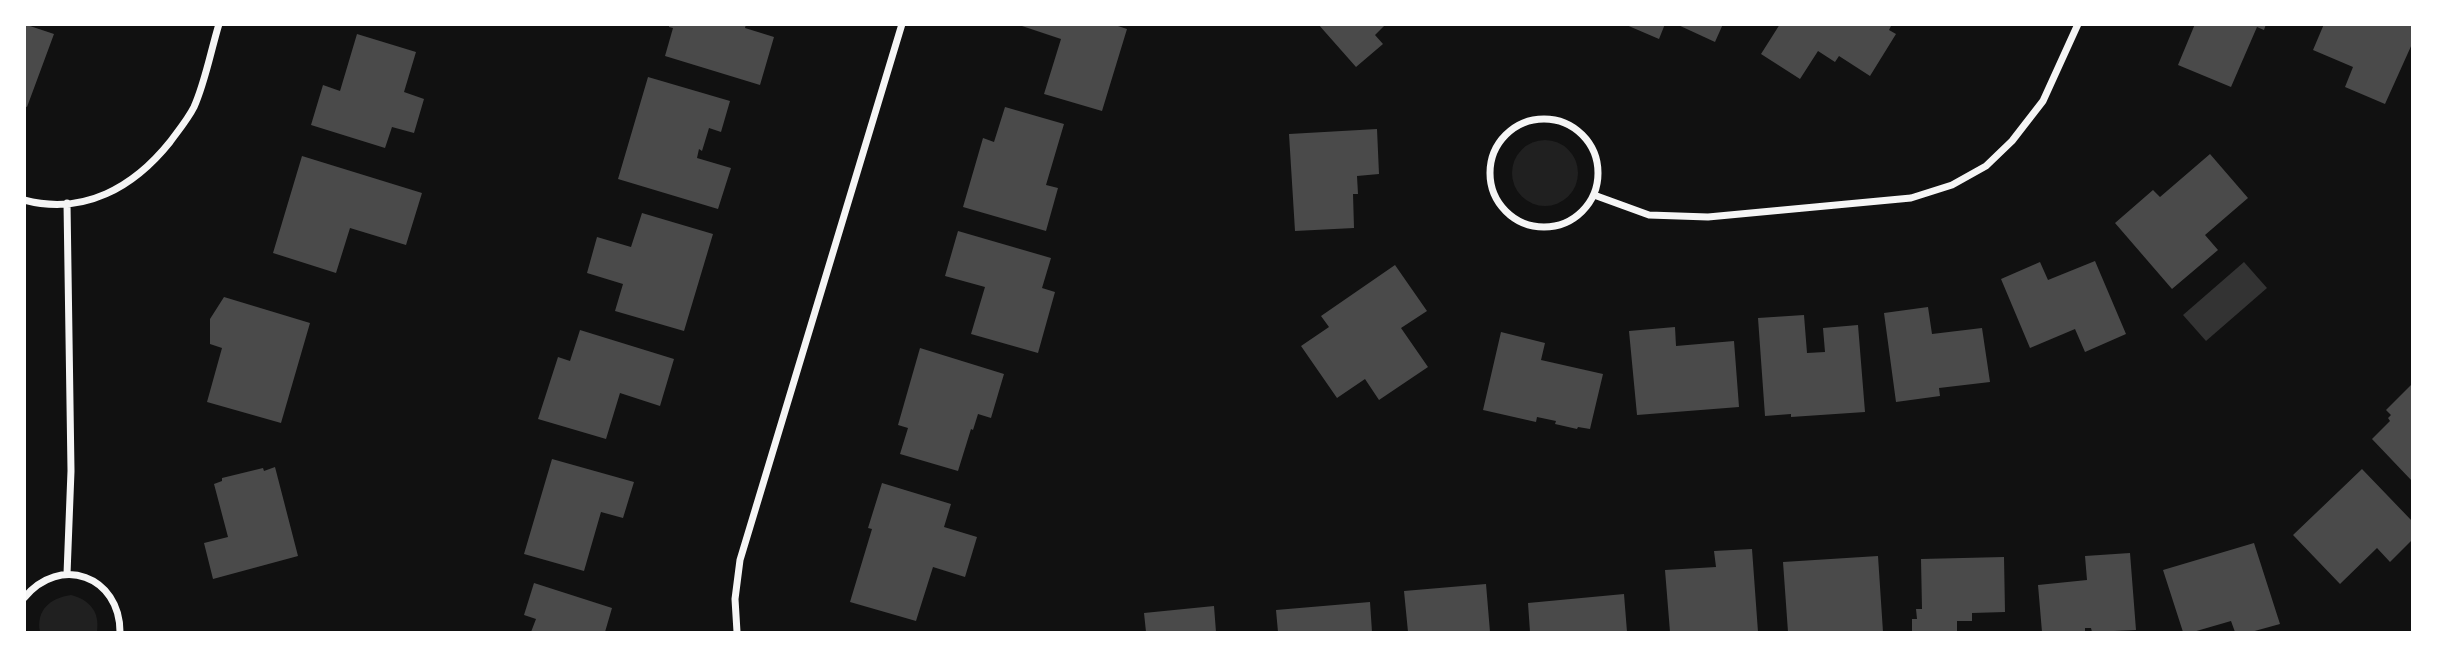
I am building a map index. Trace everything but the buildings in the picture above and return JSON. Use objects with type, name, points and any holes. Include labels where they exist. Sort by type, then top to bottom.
[{"type":"street","points":[[24,200],[66,203],[87,201],[126,184],[153,163],[194,106],[219,24]]},
{"type":"street","points":[[737,632],[735,599],[740,560],[902,24]]},
{"type":"street","points":[[1594,195],[1649,215],[1708,216],[1911,198],[1952,185],[1986,166],[2020,131],[2043,101],[2078,24]]},
{"type":"street","points":[[1543,119],[1558,121],[1572,127],[1593,149],[1598,164],[1594,195],[1586,208],[1562,225],[1546,227],[1517,220],[1505,210],[1493,190],[1490,168],[1494,153],[1502,139],[1527,122],[1543,119]]},
{"type":"street","points":[[66,203],[71,471],[67,574]]},
{"type":"street","points":[[24,598],[33,586],[50,578],[67,574],[85,578],[101,586],[114,600],[120,618],[120,632]]},
{"type":"shaded area","points":[[1545,140],[1568,150],[1578,173],[1568,196],[1545,206],[1522,196],[1512,173],[1522,150]]},
{"type":"shaded area","points":[[2244,262],[2267,288],[2206,341],[2183,315]]},
{"type":"shaded area","points":[[71,595],[84,600],[92,608],[97,618],[97,632],[40,632],[40,617],[46,606]]}]
